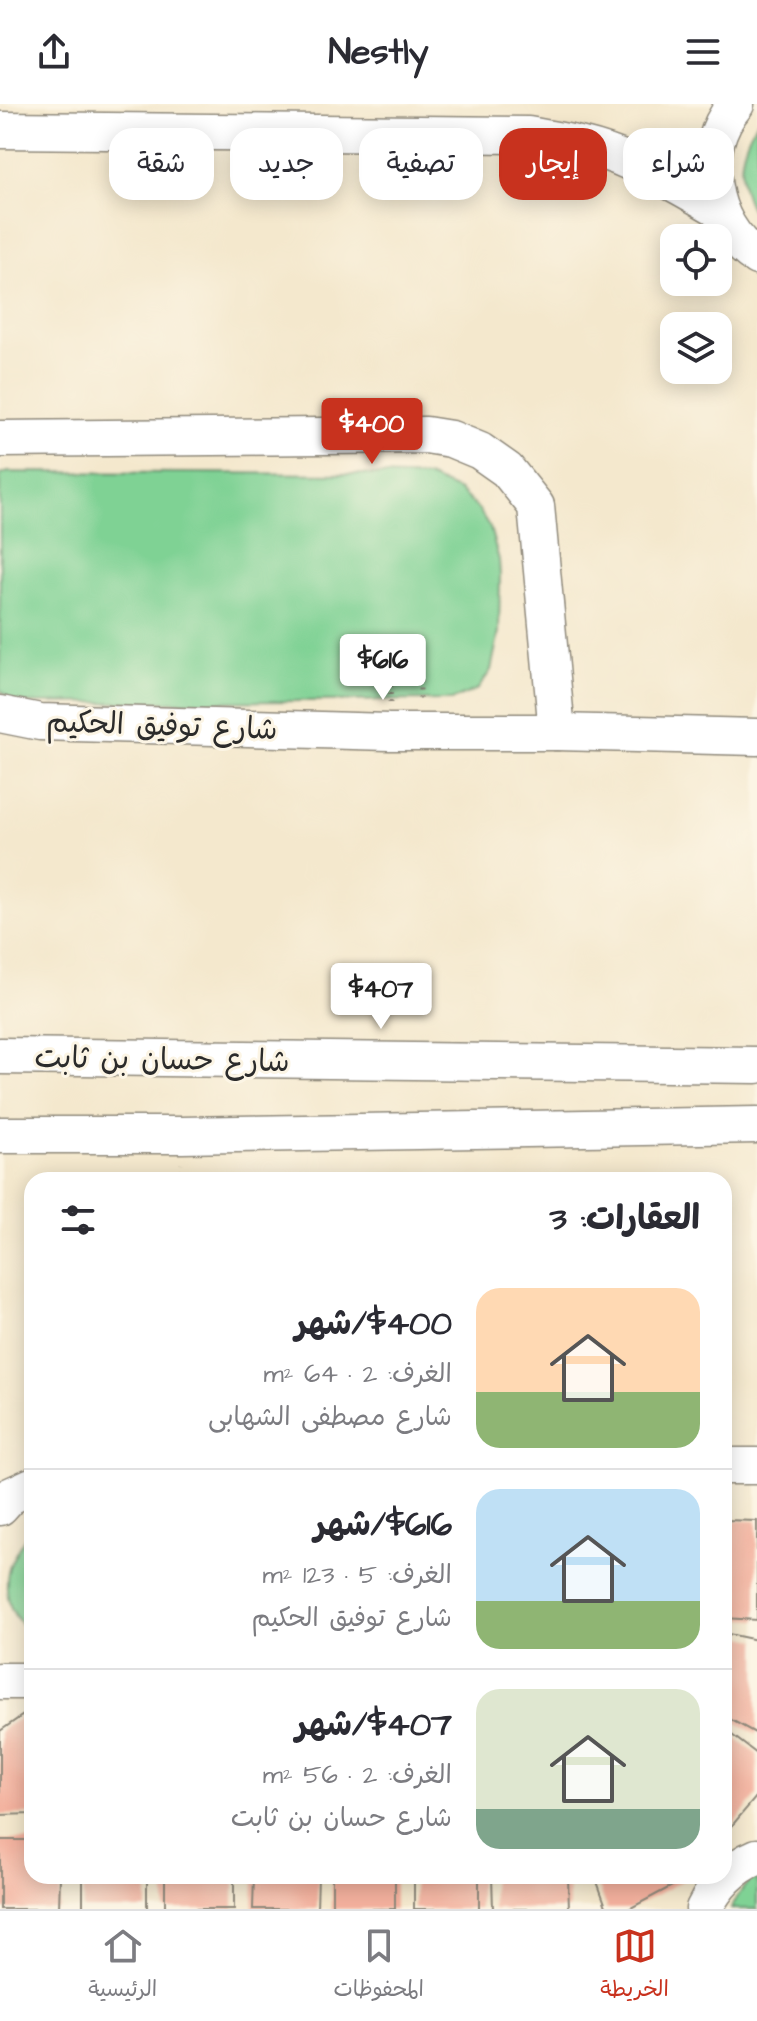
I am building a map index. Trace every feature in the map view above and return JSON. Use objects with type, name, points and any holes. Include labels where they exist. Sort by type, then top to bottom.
[{"type":"street","points":[[736,104],[719,133],[712,158],[712,183],[719,209],[731,233],[757,257]]},
{"type":"street","points":[[0,130],[528,135],[579,144],[629,161],[719,209]]},
{"type":"street","points":[[0,439],[426,435],[451,439],[480,451],[507,470],[536,506],[557,732]]},
{"type":"street","name":"شارع توفيق الحكيم","points":[[0,714],[40,722],[404,732],[751,736]]},
{"type":"street","name":"شارع حسان بن ثابت","points":[[0,1056],[757,1065]]},
{"type":"street","points":[[0,1135],[214,1135],[757,1125]]},
{"type":"street","points":[[732,1466],[757,1466]]},
{"type":"street","points":[[0,1507],[10,1496],[24,1490]]},
{"type":"street","points":[[0,1681],[24,1681]]},
{"type":"street","points":[[732,1872],[754,1855]]},
{"type":"street","points":[[704,1908],[721,1884]]},
{"type":"path","points":[[417,661],[420,667],[404,732],[391,662],[417,661]]},
{"type":"green space","points":[[757,122],[757,219],[745,195],[741,170],[745,146]]},
{"type":"green space","points":[[8,472],[427,477],[460,491],[479,510],[490,528],[500,576],[499,632],[491,670],[478,689],[452,700],[15,703],[0,690],[0,475]]},
{"type":"green space","points":[[24,1539],[24,1626],[15,1616],[8,1597],[7,1577],[12,1559]]},
{"type":"green space","points":[[757,1874],[757,1909],[731,1909],[742,1890]]},
{"type":"building","points":[[732,1520],[757,1521],[757,1620],[732,1618]]},
{"type":"building","points":[[732,1635],[757,1640],[757,1734],[732,1720]]},
{"type":"building","points":[[24,1714],[24,1814],[0,1815],[0,1731]]},
{"type":"building","points":[[732,1735],[757,1754],[757,1796],[732,1826]]},
{"type":"building","points":[[0,1840],[24,1840],[24,1884],[60,1884],[59,1909],[0,1909]]},
{"type":"building","points":[[83,1884],[147,1884],[147,1909],[83,1909]]},
{"type":"building","points":[[165,1884],[234,1884],[234,1909],[165,1909]]},
{"type":"building","points":[[254,1884],[318,1884],[317,1909],[253,1909]]},
{"type":"building","points":[[332,1884],[395,1884],[395,1909],[332,1909]]},
{"type":"building","points":[[414,1884],[479,1884],[479,1909],[414,1909]]},
{"type":"building","points":[[492,1884],[568,1884],[569,1909],[493,1909]]},
{"type":"building","points":[[598,1884],[676,1884],[629,1909],[607,1909]]}]
